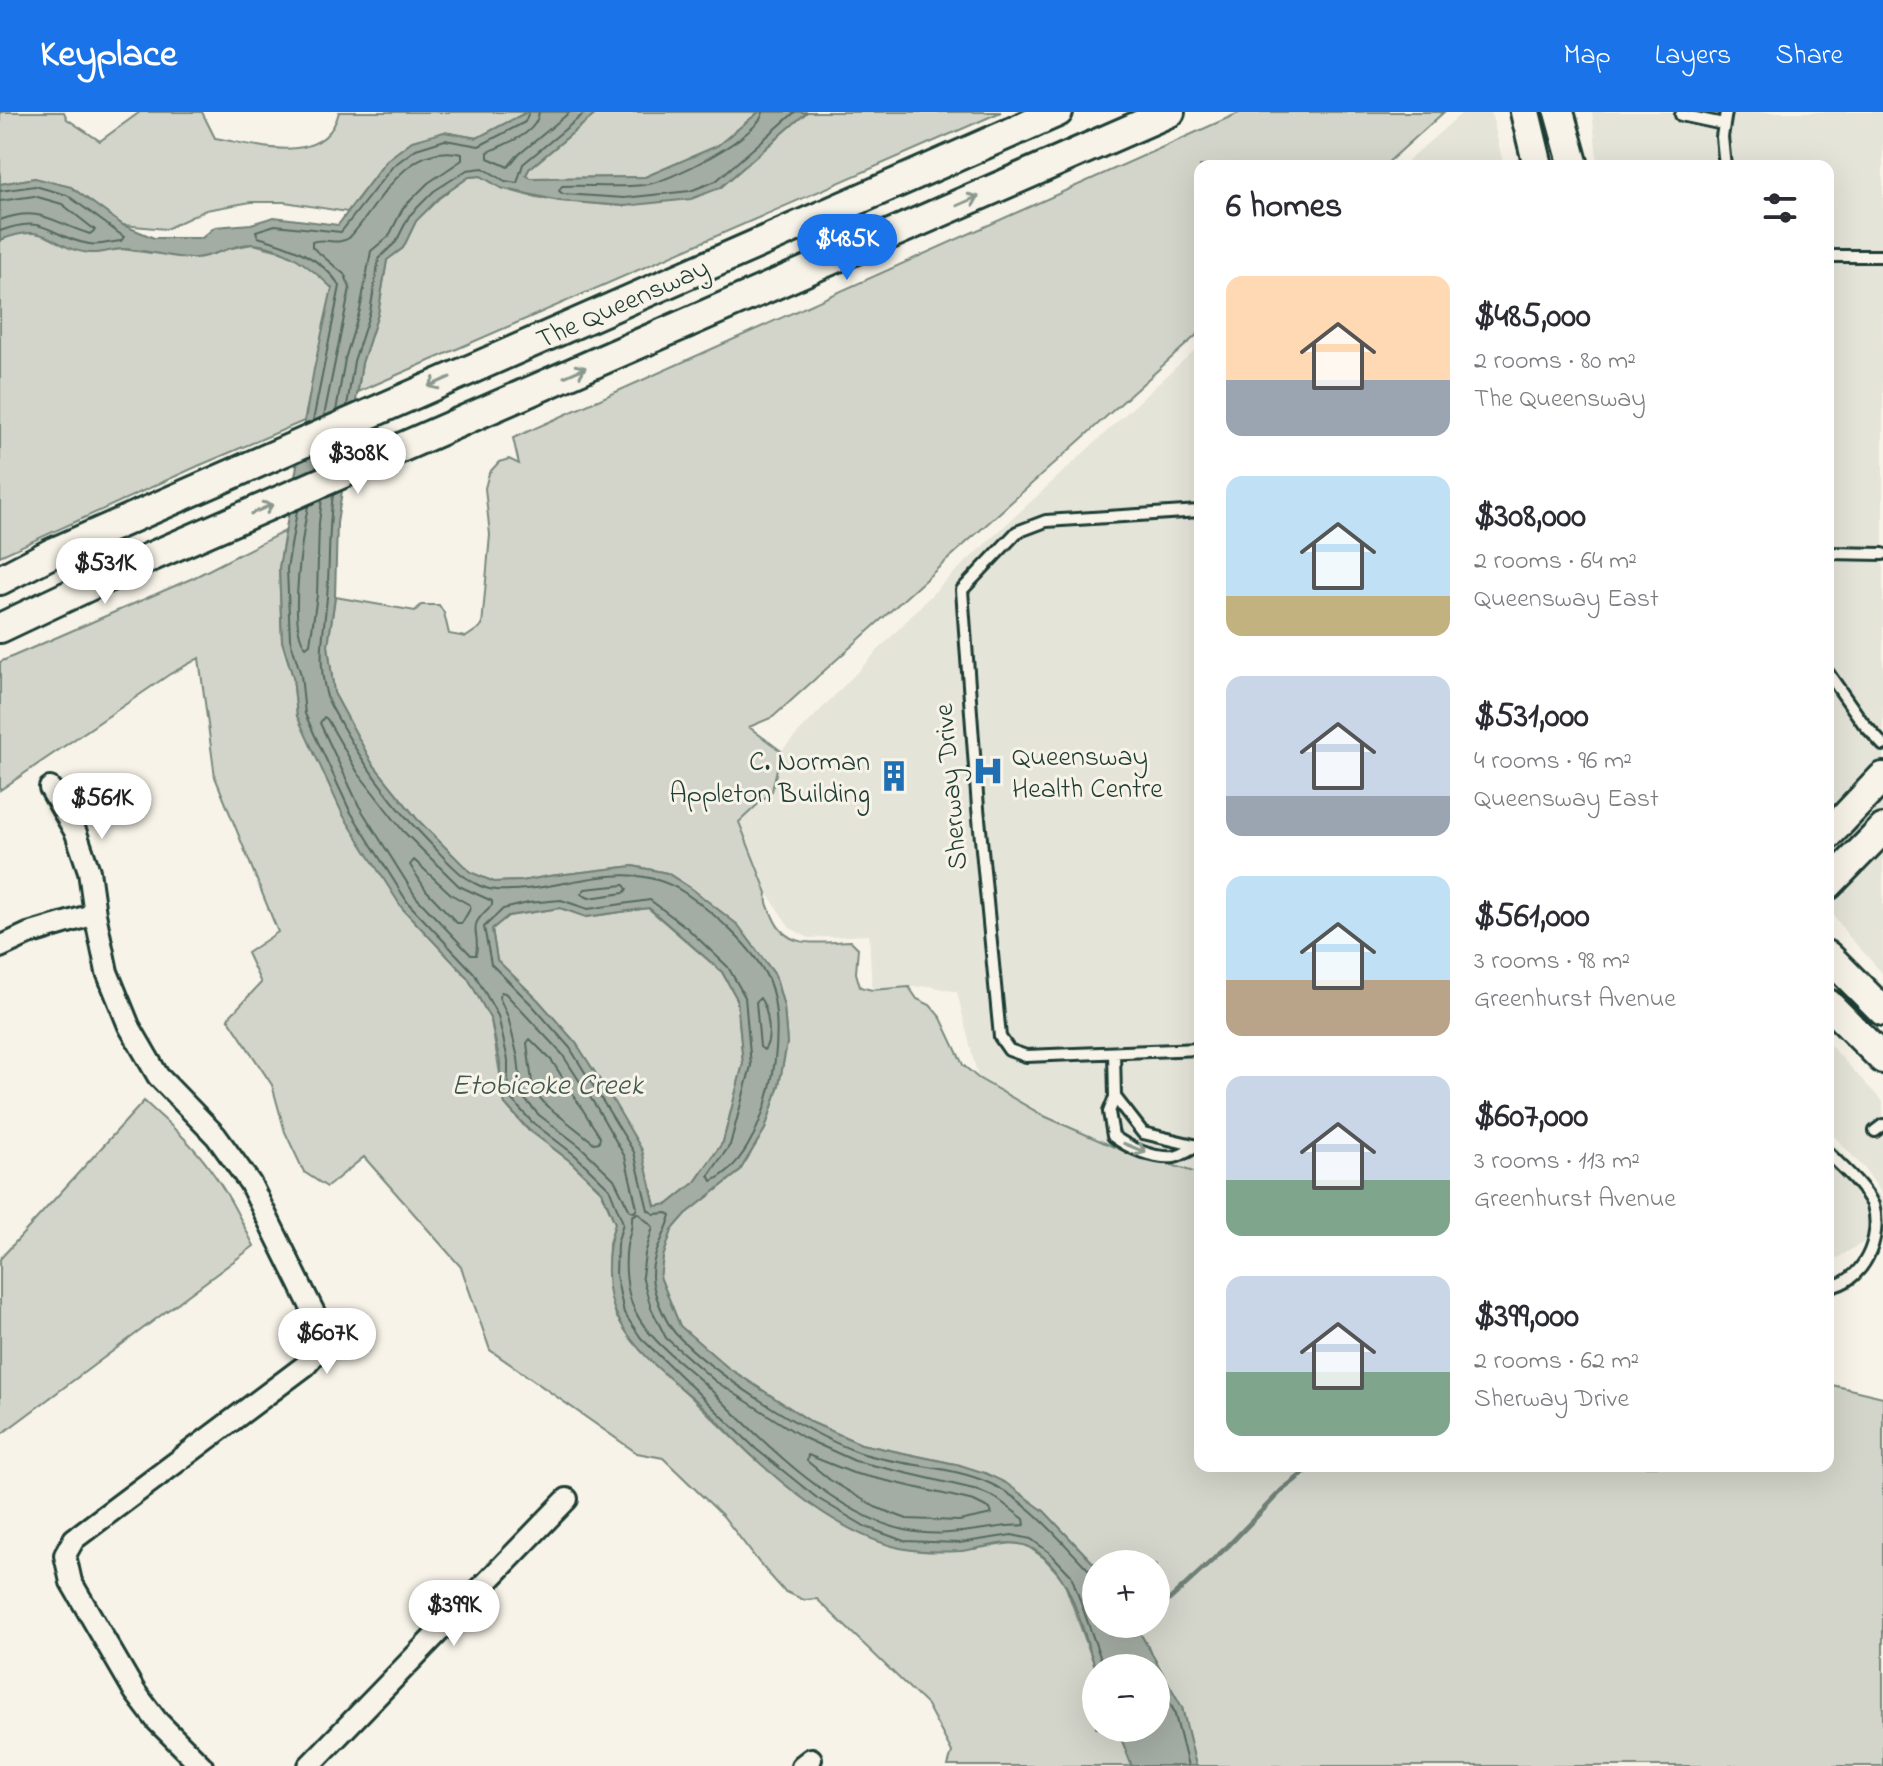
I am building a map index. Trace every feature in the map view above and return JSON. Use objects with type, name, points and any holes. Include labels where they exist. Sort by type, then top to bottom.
[{"type":"main road","name":"The Queensway","points":[[0,580],[52,553],[1058,112]]},
{"type":"main road","name":"The Queensway","points":[[0,628],[191,540],[1170,112]]},
{"type":"main road","points":[[1525,112],[1537,160]]},
{"type":"main road","points":[[1559,112],[1572,160]]},
{"type":"main road","points":[[1834,829],[1883,777]]},
{"type":"main road","points":[[1834,879],[1883,829]]},
{"type":"main road","points":[[1834,962],[1883,1011]]},
{"type":"main road","points":[[1834,1010],[1883,1059]]},
{"type":"street","points":[[50,788],[76,833],[89,871],[107,972],[141,1049],[158,1076],[216,1136],[250,1183],[321,1327],[320,1345],[316,1355],[306,1365],[74,1539],[65,1555],[71,1582],[135,1692],[157,1721],[202,1766]]},
{"type":"street","points":[[0,947],[28,934],[95,914]]},
{"type":"street","points":[[309,1766],[567,1499]]},
{"type":"lane","points":[[1725,160],[1723,124],[1726,112]]},
{"type":"lane","points":[[1681,115],[1723,124]]},
{"type":"lane","points":[[1834,256],[1883,256]]},
{"type":"lane","name":"Sherway Drive","points":[[1194,511],[1046,521],[1017,532],[962,590],[978,808],[1000,1037],[1009,1050],[1026,1056],[1194,1049]]},
{"type":"lane","points":[[1834,553],[1883,554]]},
{"type":"lane","points":[[1834,682],[1883,745]]},
{"type":"lane","points":[[1114,1053],[1115,1097],[1109,1112],[1113,1136],[1123,1143],[1161,1156],[1177,1157],[1194,1148]]},
{"type":"lane","points":[[1115,1097],[1143,1133],[1194,1145]]},
{"type":"lane","points":[[1834,1160],[1871,1201],[1877,1220],[1875,1245],[1861,1270],[1849,1280],[1834,1285]]},
{"type":"shaded area","points":[[0,112],[64,112],[67,119],[100,141],[140,112],[202,112],[215,138],[287,149],[319,141],[331,129],[339,112],[527,112],[477,138],[444,132],[387,160],[347,212],[285,202],[251,202],[206,210],[166,229],[123,225],[35,178],[0,184]]},
{"type":"shaded area","points":[[598,112],[759,112],[717,146],[645,177],[530,178],[526,175],[529,169]]},
{"type":"shaded area","points":[[807,112],[1001,112],[358,392],[362,363],[378,314],[387,260],[403,248],[416,221],[439,198],[469,177],[481,176],[501,188],[530,196],[624,206],[720,188]]},
{"type":"shaded area","points":[[1241,112],[1444,112],[1391,160],[1194,160],[1194,337],[773,717],[749,727],[781,751],[772,791],[739,822],[767,893],[769,908],[779,928],[787,935],[805,942],[851,941],[858,948],[856,973],[860,987],[872,990],[909,987],[917,999],[930,1005],[941,1018],[963,1065],[978,1078],[1044,1116],[1114,1147],[1194,1172],[1194,1472],[1834,1472],[1834,1385],[1883,1397],[1883,1766],[1196,1766],[1182,1708],[1170,1687],[1170,1654],[1152,1654],[1143,1638],[1170,1638],[1170,1550],[1082,1551],[1044,1511],[960,1465],[861,1444],[813,1423],[727,1367],[680,1326],[660,1277],[663,1257],[672,1230],[686,1214],[739,1172],[765,1129],[779,1085],[787,1043],[784,1007],[775,975],[738,926],[667,873],[633,866],[494,882],[470,872],[417,819],[372,763],[334,693],[328,645],[335,597],[415,611],[421,605],[439,605],[449,634],[466,637],[482,626],[490,535],[485,488],[489,473],[499,462],[509,459],[519,464],[513,438]]},
{"type":"shaded area","points":[[1463,112],[1491,112],[1503,160],[1409,160]]},
{"type":"shaded area","points":[[1592,112],[1883,112],[1883,974],[1834,916],[1834,160],[1597,160]]},
{"type":"shaded area","points":[[21,232],[42,233],[65,245],[91,253],[122,249],[151,253],[227,249],[253,244],[291,254],[333,288],[304,421],[0,556],[0,240]]},
{"type":"shaded area","name":"Queensway Health Centre","points":[[1194,351],[1194,1172],[1114,1147],[1044,1116],[978,1078],[957,992],[929,986],[872,990],[869,935],[809,938],[790,928],[767,893],[739,821],[772,791],[781,751],[942,584]]},
{"type":"shaded area","points":[[285,531],[279,568],[282,641],[293,677],[297,716],[402,908],[468,978],[491,1020],[505,1104],[526,1128],[570,1161],[601,1191],[615,1223],[609,1243],[608,1275],[616,1316],[635,1343],[751,1455],[812,1505],[960,1551],[1012,1543],[1026,1545],[1044,1558],[1063,1579],[1082,1638],[1090,1654],[1082,1654],[1082,1742],[1123,1742],[1132,1766],[948,1766],[952,1752],[927,1705],[817,1599],[804,1600],[784,1591],[723,1516],[663,1458],[637,1453],[490,1350],[461,1267],[364,1157],[327,1187],[304,1172],[285,1132],[272,1085],[228,1018],[261,983],[247,953],[278,932],[215,777],[199,658],[170,674],[0,790],[0,662],[193,578]]},
{"type":"shaded area","points":[[560,908],[587,917],[648,908],[722,972],[737,999],[743,1064],[723,1142],[695,1182],[668,1204],[655,1207],[650,1181],[612,1099],[576,1043],[497,960],[492,929],[508,916]]},
{"type":"shaded area","points":[[1834,1049],[1883,1102],[1883,1195],[1864,1168],[1834,1136]]},
{"type":"shaded area","points":[[144,1101],[203,1159],[217,1178],[254,1246],[0,1435],[0,1259]]},
{"type":"shaded area","points":[[1834,1145],[1883,1199],[1883,1231],[1834,1258]]},
{"type":"water","name":"Etobicoke Creek","points":[[527,112],[598,112],[529,169],[526,175],[531,178],[645,177],[717,146],[759,112],[807,112],[720,188],[691,199],[624,206],[560,201],[501,188],[481,176],[469,177],[439,198],[416,221],[403,248],[387,260],[378,314],[362,363],[337,523],[335,597],[328,645],[334,693],[372,763],[417,819],[470,872],[494,882],[522,881],[633,866],[667,873],[738,925],[775,975],[784,1007],[787,1043],[779,1085],[765,1129],[739,1172],[686,1214],[672,1230],[660,1277],[680,1326],[727,1367],[813,1423],[861,1444],[985,1473],[1006,1483],[1044,1511],[1082,1551],[1082,1626],[1064,1583],[1054,1568],[1042,1555],[1027,1546],[1011,1543],[961,1551],[907,1549],[858,1533],[818,1510],[764,1467],[707,1410],[651,1361],[618,1318],[610,1296],[608,1258],[615,1223],[602,1191],[527,1128],[505,1104],[491,1020],[468,978],[402,908],[343,815],[297,716],[293,677],[282,641],[279,568],[314,369],[332,288],[287,254],[254,244],[186,258],[131,249],[96,253],[78,251],[41,234],[31,233],[0,240],[0,184],[35,178],[71,187],[123,225],[154,238],[202,238],[215,227],[251,224],[274,217],[338,225],[387,160],[412,141],[444,132],[477,138]],"holes":[[[560,908],[586,917],[649,908],[722,972],[737,999],[743,1064],[723,1142],[695,1182],[668,1204],[655,1206],[642,1150],[612,1099],[576,1043],[497,960],[492,929],[508,916]]]},
{"type":"water","name":"Etobicoke Creek","points":[[1086,1638],[1143,1638],[1152,1654],[1091,1654]]},
{"type":"water","name":"Etobicoke Creek","points":[[1170,1686],[1182,1707],[1196,1766],[1132,1766],[1123,1742],[1170,1742]]},
{"type":"waterway","points":[[1170,1599],[1228,1546],[1282,1490],[1305,1472]]},
{"type":"place","name":"Queensway Health Centre","points":[[988,771]]},
{"type":"place","name":"C. Norman Appleton Building","points":[[894,776]]}]
